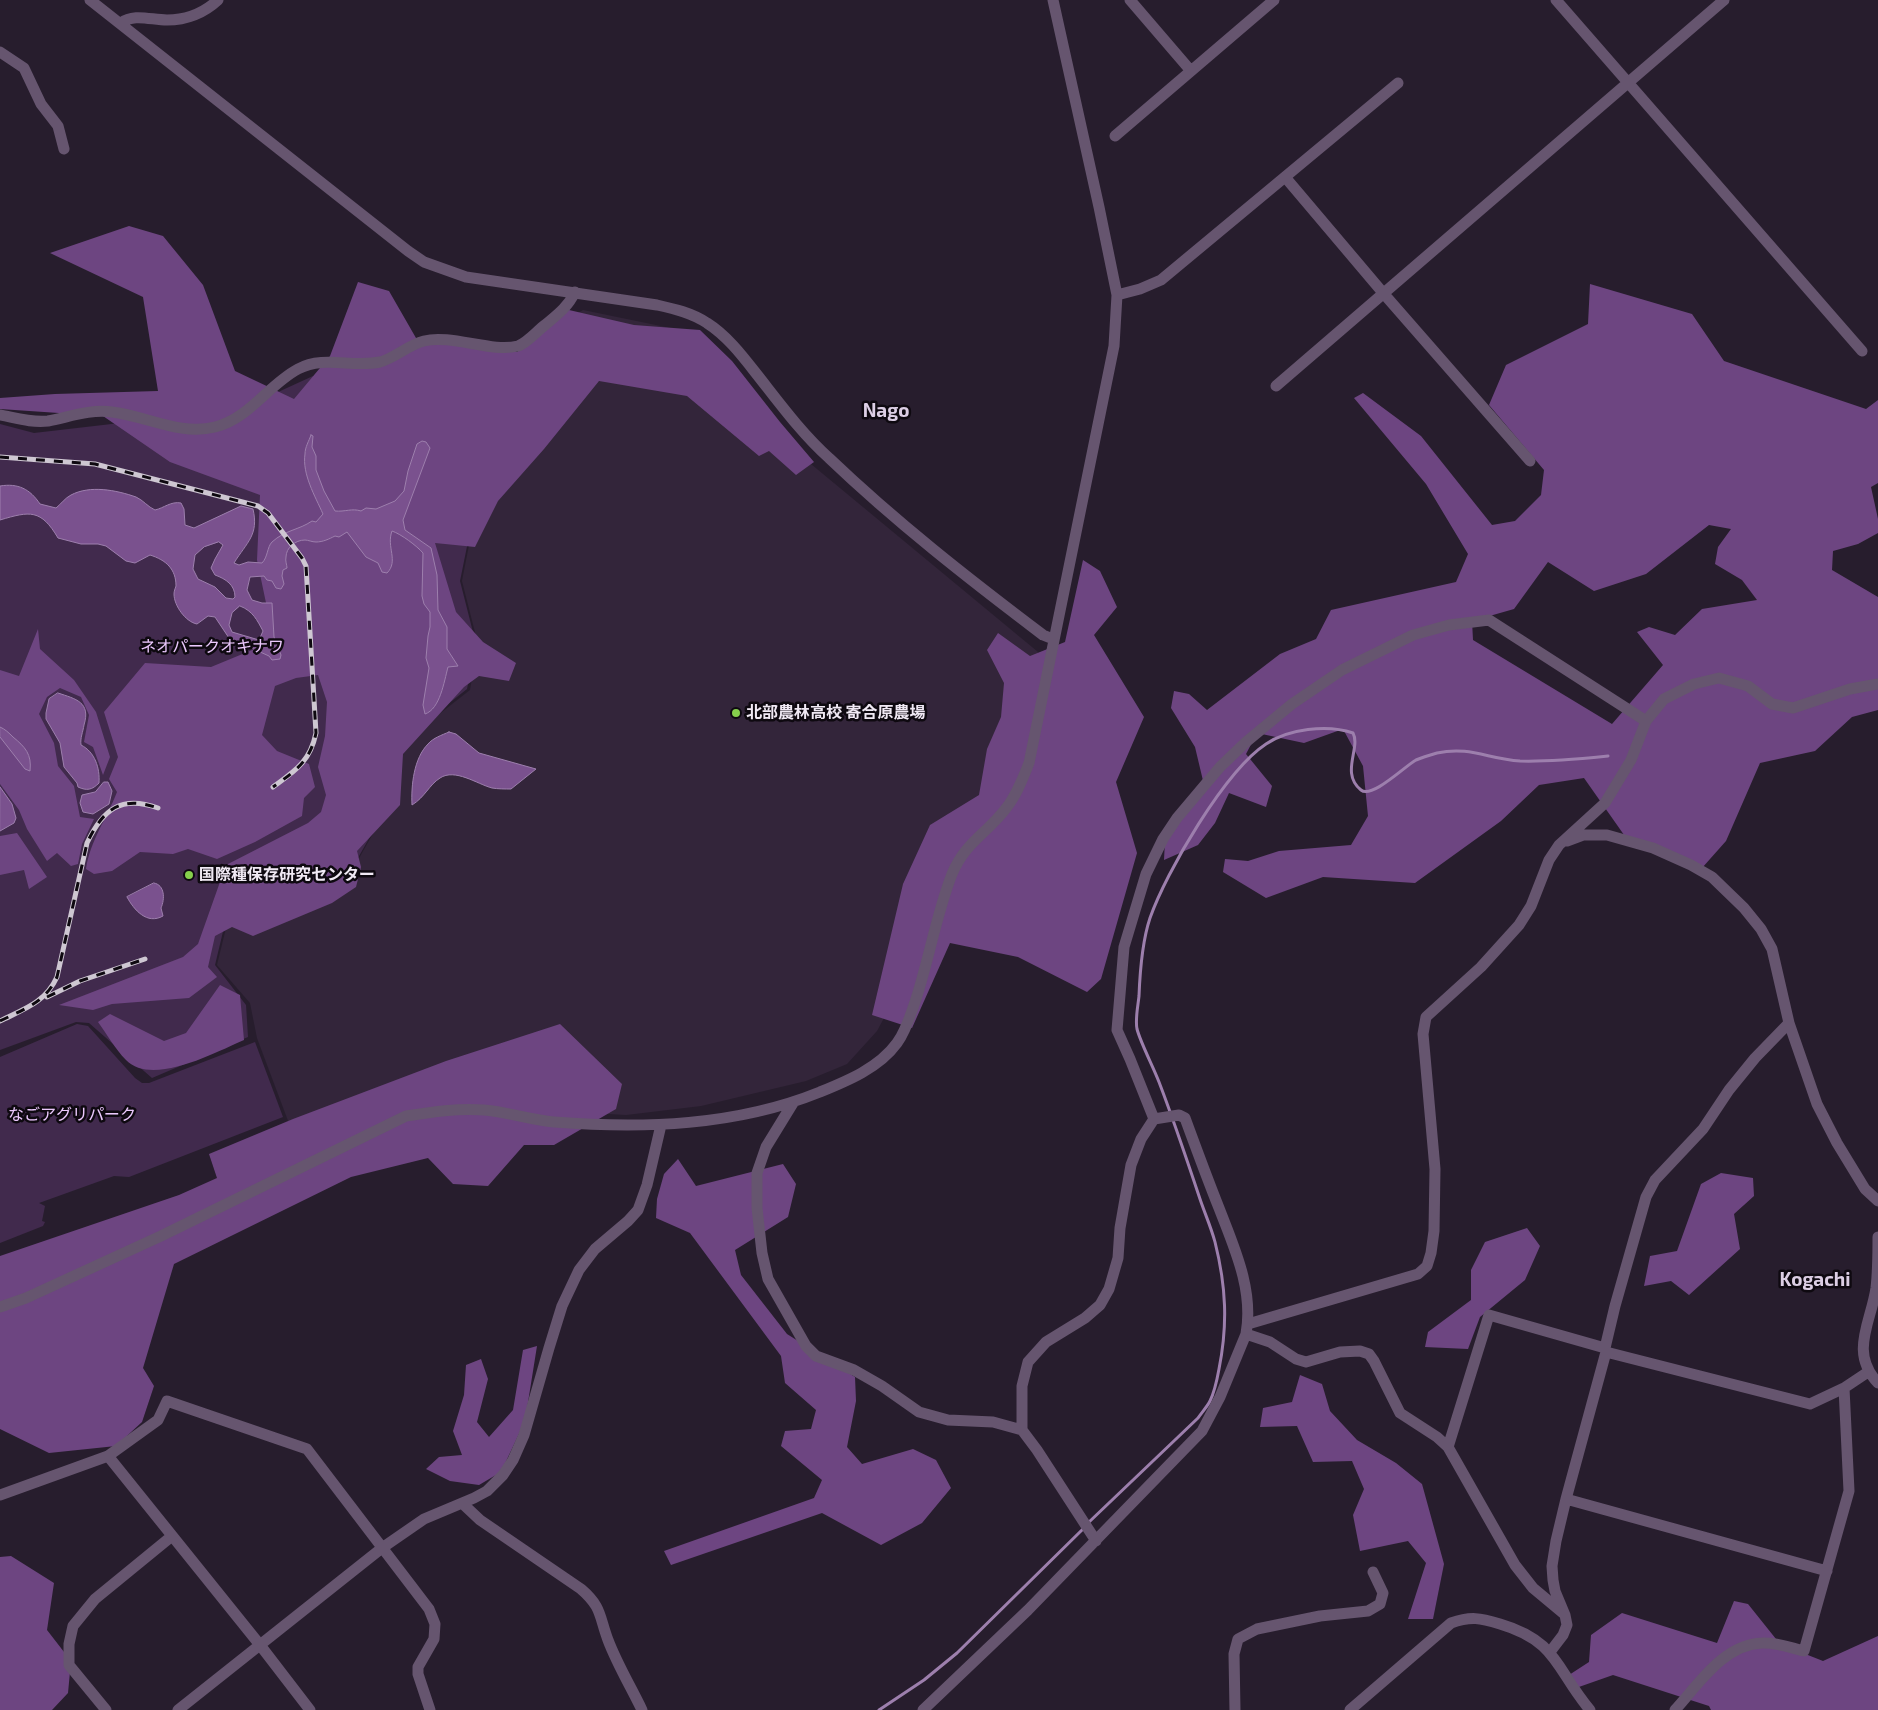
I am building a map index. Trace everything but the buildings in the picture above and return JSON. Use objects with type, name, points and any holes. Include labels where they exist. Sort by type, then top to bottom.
[{"type":"street","points":[[90,0],[424,262],[466,277],[678,309],[708,324],[725,337],[793,419],[827,456],[859,486],[964,575],[1043,635],[1053,638]]},
{"type":"street","points":[[199,0],[204,11]]},
{"type":"street","points":[[121,23],[132,17],[168,20],[188,17],[204,11],[218,0]]},
{"type":"street","points":[[0,1308],[152,1240],[406,1116],[444,1110],[485,1110],[559,1122],[610,1126],[662,1125],[751,1113],[793,1103],[846,1081],[881,1059],[898,1042],[908,1024],[921,985],[942,902],[953,872],[970,844],[1008,807],[1022,782],[1029,762],[1114,346],[1117,295],[1052,0]]},
{"type":"street","points":[[1130,0],[1191,71]]},
{"type":"street","points":[[1116,136],[1274,0]]},
{"type":"street","points":[[1556,0],[1862,351]]},
{"type":"street","points":[[1276,386],[1724,0]]},
{"type":"street","points":[[0,52],[24,68],[41,104],[58,126],[64,149]]},
{"type":"street","points":[[1117,295],[1140,289],[1161,280],[1398,84]]},
{"type":"street","points":[[1285,177],[1530,461]]},
{"type":"street","points":[[0,415],[28,421],[46,421],[91,412],[111,412],[182,428],[214,427],[230,422],[246,412],[282,379],[299,368],[317,362],[334,361],[363,365],[382,361],[424,341],[440,340],[504,347],[519,346],[570,303],[574,292]]},
{"type":"street","points":[[1154,1119],[1117,1030],[1124,947],[1146,874],[1163,839],[1177,818],[1220,767],[1292,704],[1342,670],[1413,635],[1449,625],[1489,620],[1646,721]]},
{"type":"street","points":[[1247,1329],[1418,1274],[1427,1266],[1434,1231],[1435,1169],[1423,1034],[1426,1017],[1480,967],[1519,925],[1531,906],[1550,860],[1559,845],[1605,803],[1631,760],[1646,721],[1659,703],[1674,693],[1694,684],[1719,678],[1748,686],[1772,704],[1793,708],[1850,689],[1878,684]]},
{"type":"street","points":[[1559,845],[1583,835],[1606,835],[1653,848],[1691,865],[1712,877],[1744,908],[1761,928],[1772,950],[1789,1023],[1818,1104],[1837,1142],[1865,1189],[1878,1200]]},
{"type":"street","points":[[1550,1652],[1563,1635],[1566,1625],[1566,1615],[1555,1591],[1552,1566],[1566,1499],[1646,1197],[1655,1180],[1702,1129],[1729,1090],[1755,1058],[1789,1023]]},
{"type":"street","points":[[793,1103],[766,1147],[757,1173],[757,1208],[762,1253],[768,1278],[806,1346],[816,1356],[854,1370],[882,1386],[919,1412],[948,1420],[992,1422],[1022,1430]]},
{"type":"street","points":[[923,1710],[1028,1610],[1096,1541],[1202,1431],[1220,1397],[1247,1329],[1246,1291],[1237,1256],[1185,1118],[1179,1115],[1154,1119],[1141,1139],[1131,1165],[1120,1228],[1118,1258],[1109,1289],[1100,1306],[1085,1318],[1046,1342],[1028,1362],[1022,1386],[1022,1430],[1096,1541]]},
{"type":"street","points":[[178,1710],[382,1548],[424,1519],[463,1504],[486,1491],[503,1475],[513,1460],[524,1435],[562,1306],[584,1260],[638,1210],[647,1185],[662,1125]]},
{"type":"street","points":[[1878,1237],[1876,1287],[1862,1355],[1868,1372],[1878,1382]]},
{"type":"street","points":[[1448,1447],[1489,1315],[1606,1350],[1810,1404],[1844,1388],[1868,1372]]},
{"type":"street","points":[[1247,1329],[1296,1359],[1306,1362],[1340,1352],[1360,1351],[1369,1354],[1400,1413],[1437,1437],[1448,1447],[1515,1565],[1533,1588],[1566,1615]]},
{"type":"street","points":[[1675,1710],[1719,1662],[1741,1647],[1764,1642],[1804,1651],[1849,1491],[1844,1388]]},
{"type":"street","points":[[0,1495],[108,1456],[158,1420],[167,1401],[307,1449],[429,1610],[435,1624],[434,1639],[418,1667],[418,1674],[430,1710]]},
{"type":"street","points":[[108,1456],[310,1710]]},
{"type":"street","points":[[1566,1499],[1827,1571]]},
{"type":"street","points":[[463,1504],[480,1520],[581,1589],[591,1598],[600,1610],[608,1640],[642,1710]]},
{"type":"street","points":[[106,1710],[69,1665],[69,1644],[73,1626],[95,1599],[172,1536]]},
{"type":"street","points":[[1235,1710],[1234,1654],[1238,1639],[1257,1629],[1320,1616],[1368,1611],[1380,1604],[1384,1592],[1373,1572]]},
{"type":"street","points":[[1350,1710],[1451,1623],[1465,1618],[1480,1618],[1524,1632],[1550,1652],[1590,1710]]},
{"type":"shaded area","points":[[129,226],[163,236],[203,285],[235,371],[294,399],[330,356],[358,282],[389,291],[416,338],[517,352],[569,310],[634,325],[700,330],[732,361],[814,462],[796,475],[769,451],[759,456],[687,396],[599,381],[544,449],[498,501],[475,547],[435,543],[456,612],[483,642],[516,663],[509,681],[479,676],[464,687],[403,754],[400,805],[357,851],[361,867],[356,887],[332,903],[253,936],[232,927],[215,936],[208,967],[217,977],[189,998],[112,1004],[93,1010],[59,1005],[183,957],[198,944],[226,865],[308,823],[321,812],[326,795],[318,767],[325,736],[327,702],[318,675],[296,678],[275,686],[262,735],[277,751],[309,764],[315,787],[304,798],[302,816],[255,842],[217,859],[188,849],[173,854],[140,852],[112,871],[94,874],[86,869],[95,839],[117,792],[109,779],[118,757],[104,712],[145,663],[211,667],[274,641],[257,560],[260,495],[170,462],[103,416],[0,409],[0,398],[55,394],[158,391],[143,297],[50,253]]},
{"type":"shaded area","points":[[1590,284],[1692,314],[1724,361],[1866,409],[1878,400],[1878,483],[1871,487],[1878,519],[1878,533],[1858,544],[1833,551],[1832,570],[1878,597],[1878,710],[1852,717],[1815,751],[1760,763],[1726,841],[1702,868],[1629,842],[1584,778],[1539,785],[1501,821],[1415,883],[1323,877],[1266,898],[1223,872],[1225,859],[1248,861],[1279,851],[1351,845],[1368,816],[1363,766],[1343,729],[1304,743],[1257,733],[1246,754],[1272,786],[1266,807],[1229,793],[1215,823],[1198,845],[1164,860],[1165,840],[1205,789],[1195,747],[1171,708],[1174,691],[1189,694],[1207,710],[1280,654],[1316,639],[1331,610],[1456,582],[1468,554],[1426,484],[1354,398],[1363,393],[1421,436],[1492,525],[1515,521],[1541,495],[1544,470],[1489,405],[1506,365],[1588,324]],"holes":[[[1709,525],[1731,529],[1718,547],[1715,564],[1742,580],[1757,600],[1702,609],[1675,635],[1649,627],[1637,632],[1663,665],[1612,724],[1473,640],[1472,621],[1514,609],[1548,562],[1594,591],[1646,574]]]},
{"type":"shaded area","name":"北部農林高校 寄合原農場","points":[[583,310],[680,330],[788,445],[1038,652],[1040,681],[901,986],[877,1031],[847,1064],[806,1081],[701,1106],[626,1115],[558,1111],[302,1158],[257,1038],[250,1003],[217,965],[228,920],[344,885],[380,821],[384,773],[410,737],[470,690],[478,644],[462,581],[489,443],[532,341]]},
{"type":"shaded area","points":[[311,435],[313,436],[312,447],[316,456],[316,470],[324,491],[335,511],[376,509],[395,501],[404,491],[417,444],[422,441],[426,442],[430,448],[403,520],[405,530],[431,548],[437,575],[438,610],[447,627],[447,649],[458,666],[448,667],[438,701],[425,714],[423,705],[429,668],[426,658],[430,612],[424,604],[422,596],[423,553],[409,540],[392,531],[390,543],[392,564],[387,573],[382,572],[378,563],[366,557],[347,532],[339,537],[335,536],[316,542],[301,540],[292,545],[286,554],[287,568],[283,570],[284,584],[281,589],[276,588],[272,581],[267,580],[264,576],[250,577],[247,590],[252,600],[272,603],[274,637],[281,655],[280,659],[272,660],[269,656],[229,638],[215,617],[208,616],[197,624],[185,617],[176,603],[174,593],[176,580],[172,570],[161,560],[150,555],[135,563],[126,561],[106,546],[81,544],[58,538],[46,522],[34,515],[19,515],[0,520],[0,486],[6,485],[23,488],[32,494],[40,504],[56,508],[71,495],[95,489],[120,492],[136,497],[155,510],[171,504],[181,503],[184,509],[185,525],[194,528],[241,506],[253,509],[254,525],[251,538],[234,563],[239,565],[248,562],[262,563],[272,542],[287,532],[312,521],[316,522],[323,514],[305,469],[305,451]],"holes":[[[219,542],[223,545],[211,568],[215,575],[223,578],[232,586],[235,593],[233,599],[226,598],[215,587],[198,579],[193,569],[195,555],[204,547]],[[240,606],[251,613],[259,623],[263,631],[259,640],[232,632],[229,625],[232,613]]]},
{"type":"shaded area","points":[[1083,560],[1100,571],[1117,607],[1094,635],[1144,717],[1116,782],[1137,853],[1101,979],[1087,992],[1018,957],[950,943],[912,1028],[872,1015],[903,884],[930,825],[979,795],[987,749],[1001,717],[1004,683],[987,650],[998,633],[1030,656],[1065,642]]},
{"type":"shaded area","points":[[38,629],[40,649],[74,680],[96,712],[110,757],[103,775],[93,747],[84,742],[89,715],[81,697],[60,688],[47,697],[39,714],[54,743],[58,766],[74,786],[80,817],[94,819],[82,844],[78,864],[71,866],[57,853],[47,861],[27,829],[19,810],[0,784],[0,670],[19,676]]},
{"type":"shaded area","points":[[58,693],[71,697],[84,706],[86,717],[81,745],[90,752],[96,761],[99,777],[99,783],[92,788],[84,789],[78,787],[64,767],[60,743],[46,719],[49,699]]},
{"type":"shaded area","points":[[0,727],[27,751],[30,760],[30,771],[25,769],[0,737]]},
{"type":"shaded area","points":[[449,732],[456,734],[479,753],[536,769],[511,789],[492,788],[459,776],[446,775],[436,781],[412,805],[413,781],[419,757],[430,742]]},
{"type":"shaded area","points":[[104,782],[108,782],[112,791],[109,804],[93,814],[83,812],[80,803],[82,795],[95,792]]},
{"type":"shaded area","points":[[0,787],[12,804],[16,818],[14,823],[0,831]]},
{"type":"shaded area","points":[[17,833],[47,877],[29,889],[24,870],[0,875],[0,836]]},
{"type":"shaded area","points":[[154,883],[158,884],[162,889],[163,901],[161,908],[163,916],[152,919],[137,911],[127,897]]},
{"type":"shaded area","points":[[220,985],[240,995],[244,1040],[184,1065],[151,1070],[137,1067],[122,1056],[98,1022],[110,1014],[164,1041],[186,1033]]},
{"type":"shaded area","points":[[560,1024],[622,1084],[616,1109],[554,1145],[524,1145],[488,1186],[453,1184],[428,1158],[351,1177],[174,1264],[143,1368],[154,1386],[142,1422],[116,1446],[49,1453],[0,1429],[0,1256],[179,1195],[217,1178],[209,1154],[293,1119],[446,1061]]},
{"type":"shaded area","points":[[678,1159],[696,1186],[783,1164],[796,1184],[788,1217],[735,1250],[741,1275],[787,1334],[855,1377],[856,1401],[847,1447],[862,1464],[913,1449],[936,1460],[951,1488],[922,1523],[881,1545],[822,1513],[671,1565],[664,1551],[814,1498],[822,1480],[781,1446],[785,1431],[811,1429],[816,1410],[785,1383],[781,1356],[690,1233],[656,1218],[657,1199],[664,1174]]},
{"type":"shaded area","points":[[1721,1173],[1753,1178],[1754,1196],[1734,1214],[1740,1249],[1689,1295],[1671,1281],[1644,1286],[1650,1256],[1677,1251],[1701,1184]]},
{"type":"shaded area","points":[[1527,1228],[1540,1246],[1525,1280],[1480,1317],[1468,1349],[1425,1347],[1428,1332],[1471,1300],[1471,1270],[1485,1242]]},
{"type":"shaded area","points":[[537,1346],[525,1421],[501,1472],[479,1485],[450,1481],[426,1469],[439,1457],[462,1455],[453,1431],[464,1395],[466,1365],[481,1359],[488,1379],[477,1422],[489,1437],[513,1410],[523,1350]]},
{"type":"shaded area","points":[[1300,1375],[1322,1384],[1330,1411],[1357,1440],[1396,1463],[1422,1484],[1444,1564],[1433,1619],[1408,1619],[1426,1563],[1408,1541],[1360,1551],[1353,1515],[1364,1489],[1352,1461],[1313,1462],[1297,1426],[1260,1427],[1263,1408],[1292,1402]]},
{"type":"shaded area","points":[[11,1556],[54,1583],[47,1630],[71,1661],[68,1693],[52,1710],[0,1710],[0,1557]]},
{"type":"shaded area","points":[[1734,1601],[1748,1604],[1780,1644],[1823,1661],[1878,1636],[1878,1710],[1711,1710],[1709,1706],[1613,1675],[1576,1688],[1569,1675],[1589,1662],[1591,1635],[1622,1613],[1717,1643]]},
{"type":"green space","name":"ネオパークオキナワ","points":[[313,376],[488,442],[460,581],[476,644],[467,689],[408,736],[379,821],[343,884],[226,919],[215,965],[246,1005],[248,1037],[152,1078],[89,1023],[76,1022],[0,1050],[0,424],[34,433],[129,422],[276,393]]},
{"type":"green space","name":"なごアグリパーク","points":[[77,1024],[88,1026],[135,1078],[142,1083],[149,1083],[255,1042],[283,1117],[129,1177],[114,1176],[39,1203],[45,1206],[42,1221],[45,1222],[43,1226],[0,1243],[0,1057]]},
{"type":"waterway","points":[[1088,1523],[1198,1418],[1212,1397],[1222,1352],[1225,1321],[1224,1305],[1222,1274],[1215,1242],[1165,1097],[1139,1035],[1136,1021],[1142,956],[1150,918],[1169,875],[1215,799],[1250,757],[1266,744],[1285,735],[1308,730],[1332,729],[1353,733],[1355,746],[1351,768],[1352,776],[1361,790],[1366,792],[1388,781],[1416,760],[1449,751],[1469,752],[1520,761],[1553,761],[1608,756]]},
{"type":"waterway","points":[[879,1710],[924,1680],[957,1653],[1084,1528]]},
{"type":"railway","points":[[0,457],[95,464],[258,506],[268,513],[306,566],[316,733],[306,759],[295,771],[273,787]]},
{"type":"railway","points":[[0,1021],[25,1009],[40,999],[52,986],[57,977],[87,843],[100,821],[115,808],[123,804],[145,804],[158,808]]},
{"type":"railway","points":[[47,997],[80,981],[145,959]]},
{"type":"place","name":"北部農林高校 寄合原農場","points":[[736,713]]},
{"type":"place","name":"国際種保存研究センター","points":[[189,875]]},
{"type":"district","name":"Nago","points":[[886,411]]},
{"type":"district","name":"Kogachi","points":[[1815,1280]]}]
